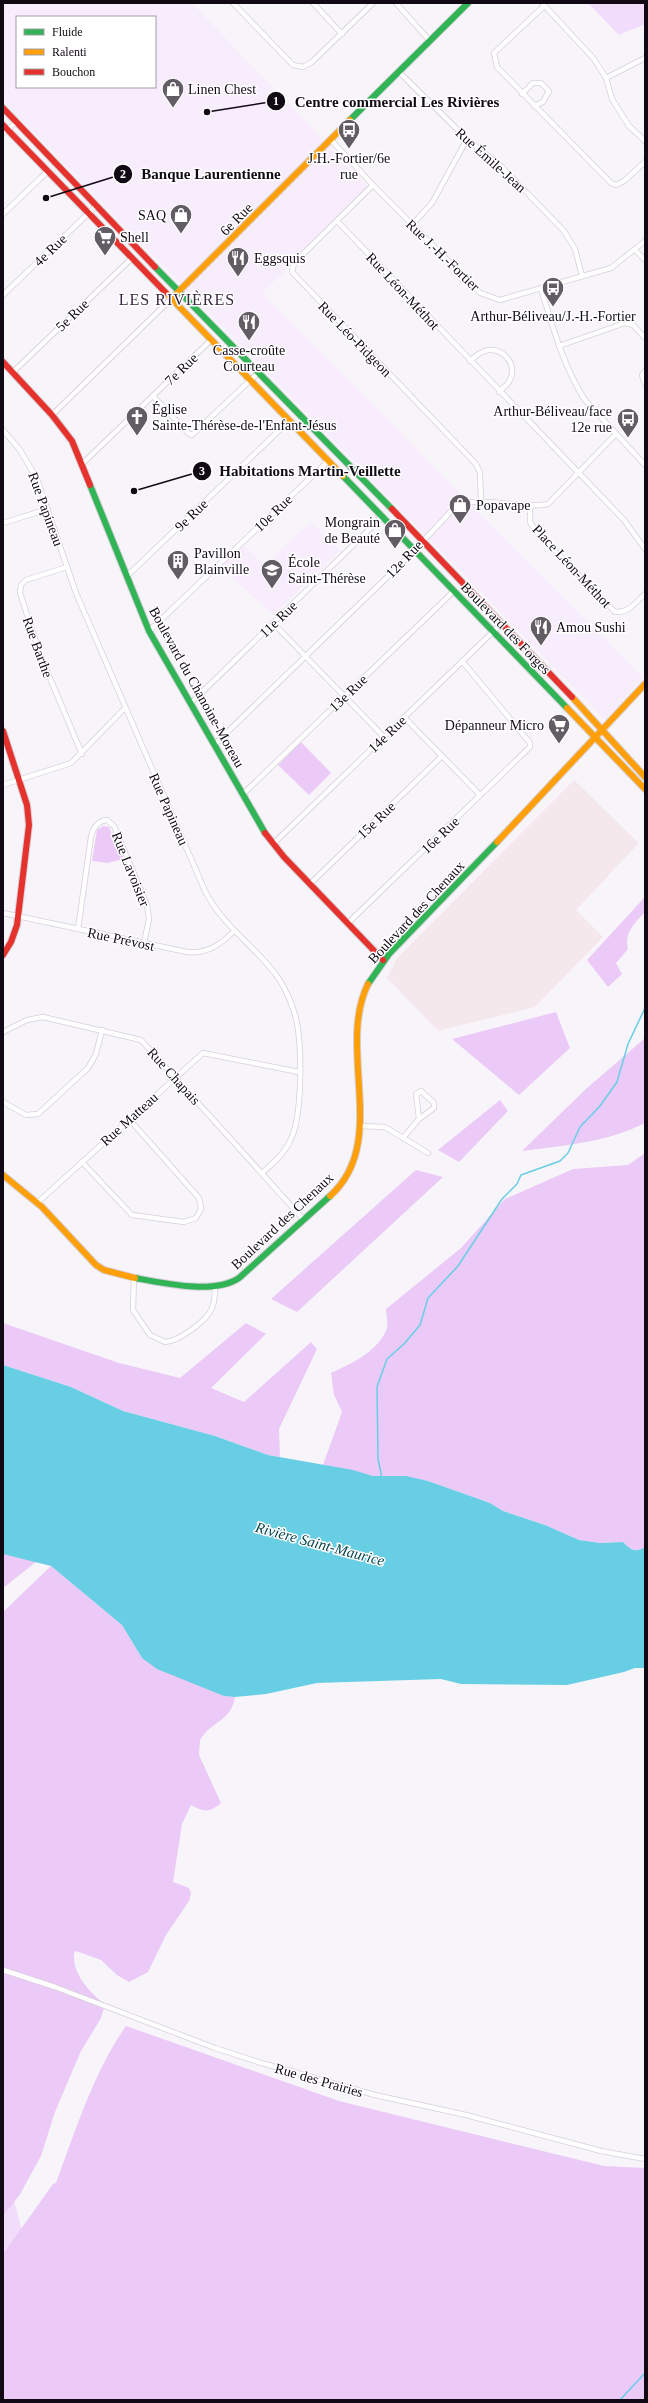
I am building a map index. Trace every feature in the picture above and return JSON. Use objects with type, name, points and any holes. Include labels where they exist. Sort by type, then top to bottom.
[{"type":"street","points":[[233,3],[293,65],[303,66],[312,62],[373,3]]},
{"type":"street","points":[[313,3],[342,34]]},
{"type":"street","points":[[396,3],[430,41]]},
{"type":"street","name":"6e Rue","points":[[52,415],[179,292],[468,3]]},
{"type":"street","points":[[645,141],[630,126],[612,99],[606,78],[594,59],[543,4],[494,53],[497,68],[611,183],[616,185],[624,181],[645,162]]},
{"type":"street","points":[[606,78],[645,58]]},
{"type":"street","name":"Rue Émile-Jean","points":[[399,72],[467,139],[502,166],[564,231],[575,249],[582,276]]},
{"type":"street","points":[[522,94],[533,83],[541,82],[548,91],[543,102],[534,106]]},
{"type":"street","name":"Boulevard des Forges","points":[[3,108],[179,292],[422,540],[604,730],[645,777]]},
{"type":"street","points":[[4,129],[17,122]]},
{"type":"street","name":"Boulevard des Forges","points":[[4,129],[48,171],[645,789]]},
{"type":"street","points":[[412,225],[432,203],[467,139]]},
{"type":"street","name":"Rue J.-H.-Fortier","points":[[332,140],[373,185],[480,293],[500,300],[611,268],[645,241]]},
{"type":"street","points":[[3,214],[48,171]]},
{"type":"street","name":"Rue Léo-Pidgeon","points":[[373,185],[294,263],[292,268],[294,276],[476,464],[480,473],[480,502]]},
{"type":"street","name":"4e Rue","points":[[3,295],[97,205]]},
{"type":"street","name":"Rue Léon-Méthot","points":[[337,221],[579,475]]},
{"type":"street","points":[[635,250],[645,260]]},
{"type":"street","name":"5e Rue","points":[[13,372],[132,258]]},
{"type":"street","points":[[541,289],[568,371],[581,394],[645,465]]},
{"type":"street","points":[[559,346],[625,323],[633,325],[645,338]]},
{"type":"street","name":"7e Rue","points":[[82,464],[211,340]]},
{"type":"street","points":[[470,361],[480,353],[490,350],[504,354],[510,361],[512,372],[510,381],[499,392]]},
{"type":"street","name":"Boulevard du Chanoine-Moreau","points":[[3,362],[52,415],[72,441],[149,631],[242,795],[273,844],[383,960]]},
{"type":"street","points":[[645,371],[642,375],[645,384]]},
{"type":"street","points":[[153,396],[188,433],[192,435],[259,372]]},
{"type":"street","name":"9e Rue","points":[[126,576],[289,421]]},
{"type":"street","name":"Rue Papineau","points":[[3,430],[20,450],[32,470],[48,509],[66,566],[125,708],[205,892],[219,914],[276,975],[289,998],[297,1025],[299,1108],[295,1129],[286,1148],[262,1173]]},
{"type":"street","name":"12e Rue","points":[[214,745],[414,551],[422,540],[458,505],[480,502],[530,506],[548,504],[579,475],[616,434]]},
{"type":"street","name":"10e Rue","points":[[149,631],[328,461]]},
{"type":"street","points":[[350,484],[358,475]]},
{"type":"street","points":[[579,475],[624,520],[645,549]]},
{"type":"street","name":"Place Léon-Méthot","points":[[530,506],[530,522],[536,531],[615,612],[622,613],[629,609],[645,594]]},
{"type":"street","points":[[3,523],[48,509]]},
{"type":"street","name":"11e Rue","points":[[190,704],[382,517]]},
{"type":"street","name":"Rue Barthe","points":[[66,566],[26,580],[21,585],[20,593],[41,657],[82,754]]},
{"type":"street","name":"13e Rue","points":[[242,795],[454,591]]},
{"type":"street","points":[[273,623],[384,737]]},
{"type":"street","name":"14e Rue","points":[[273,844],[501,624]]},
{"type":"street","name":"16e Rue","points":[[348,923],[530,746],[462,661]]},
{"type":"street","name":"Boulevard des Chenaux","points":[[3,1175],[37,1203],[101,1269],[113,1274],[215,1286],[224,1285],[239,1278],[337,1189],[349,1174],[357,1152],[359,1126],[358,1018],[366,990],[383,960],[604,730],[607,724],[645,684]]},
{"type":"street","points":[[3,785],[67,764],[82,754],[125,708]]},
{"type":"street","points":[[404,717],[480,795]]},
{"type":"street","points":[[3,731],[27,805],[29,825],[18,917],[13,937],[3,955]]},
{"type":"street","name":"15e Rue","points":[[310,884],[442,756]]},
{"type":"street","name":"Rue Lavoisier","points":[[78,929],[91,837],[95,827],[101,821],[107,820],[114,826],[147,905],[149,919],[144,943]]},
{"type":"street","name":"Rue Prévost","points":[[3,913],[144,943],[197,952],[218,945],[234,931]]},
{"type":"street","name":"Rue Chapais","points":[[3,1032],[27,1020],[39,1017],[140,1039],[304,1220]]},
{"type":"street","points":[[3,1102],[26,1115],[38,1114],[88,1068],[96,1054],[102,1030]]},
{"type":"street","name":"Rue Matteau","points":[[37,1203],[128,1119],[205,1052],[299,1072]]},
{"type":"street","points":[[403,1138],[419,1120],[435,1106],[434,1103],[421,1090],[416,1094],[419,1120]]},
{"type":"street","points":[[82,1162],[132,1215],[184,1222],[196,1218],[201,1206],[198,1196],[128,1119]]},
{"type":"street","points":[[359,1126],[384,1126],[428,1153]]},
{"type":"street","points":[[134,1277],[132,1310],[150,1334],[165,1342],[185,1335],[210,1313],[213,1307],[215,1286]]},
{"type":"street","name":"Rue des Prairies","points":[[3,1970],[55,1986],[214,2048],[258,2062],[375,2095],[466,2115],[601,2151],[645,2159]]},
{"type":"shaded area","points":[[3,3],[192,3],[370,189],[262,293],[643,678],[605,720],[3,101]]},
{"type":"shaded area","points":[[588,3],[645,3],[645,24],[619,35]]},
{"type":"shaded area","name":"École Saint-Thérèse","points":[[311,522],[340,551],[273,615],[219,565],[242,543],[264,565]]},
{"type":"shaded area","points":[[301,742],[331,773],[309,795],[278,765]]},
{"type":"shaded area","points":[[574,780],[639,843],[576,910],[603,937],[535,1007],[438,1031],[387,978],[397,958]]},
{"type":"shaded area","points":[[103,826],[109,827],[124,859],[107,863],[92,861],[97,830]]},
{"type":"shaded area","points":[[645,897],[645,912],[631,928],[627,943],[628,949],[616,963],[622,974],[608,987],[587,960]]},
{"type":"shaded area","points":[[556,1012],[570,1048],[519,1095],[452,1039]]},
{"type":"shaded area","points":[[645,1038],[645,1123],[630,1130],[600,1139],[570,1145],[522,1151],[587,1088]]},
{"type":"shaded area","points":[[500,1100],[508,1111],[459,1162],[438,1150]]},
{"type":"shaded area","points":[[645,1153],[645,1547],[638,1550],[633,1550],[623,1542],[600,1543],[579,1540],[545,1525],[503,1511],[490,1503],[428,1481],[373,1476],[323,1465],[342,1412],[334,1395],[331,1373],[347,1366],[376,1345],[387,1329],[386,1309],[461,1248],[505,1199],[573,1169],[628,1165]]},
{"type":"shaded area","points":[[416,1170],[443,1177],[297,1312],[271,1299]]},
{"type":"shaded area","points":[[3,1323],[119,1363],[180,1378],[246,1323],[266,1334],[211,1388],[244,1402],[311,1342],[317,1349],[279,1429],[280,1457],[268,1455],[215,1436],[123,1411],[71,1387],[3,1365]]},
{"type":"shaded area","points":[[3,1549],[36,1562],[3,1588]]},
{"type":"shaded area","points":[[51,1566],[122,1625],[142,1658],[224,1696],[235,1697],[233,1705],[225,1717],[204,1734],[200,1740],[199,1755],[221,1803],[210,1810],[199,1809],[191,1805],[182,1824],[173,1882],[189,1888],[191,1893],[189,1901],[166,1935],[148,1972],[129,1982],[117,1975],[101,1960],[76,1951],[74,1953],[76,1968],[83,1982],[88,1989],[105,2004],[101,2018],[80,2053],[55,2112],[41,2156],[19,2196],[3,2216],[3,1612]]},
{"type":"shaded area","points":[[126,2026],[339,2101],[604,2166],[645,2168],[645,2400],[3,2400],[3,2254],[53,2184],[56,2183],[86,2102],[104,2062]]},
{"type":"shaded area","points":[[3,2158],[24,2239],[3,2268]]},
{"type":"water","name":"Rivière Saint-Maurice","points":[[3,1365],[71,1387],[123,1411],[215,1436],[268,1455],[353,1470],[373,1476],[406,1476],[428,1481],[490,1503],[503,1511],[545,1525],[579,1540],[600,1543],[623,1542],[633,1550],[642,1549],[645,1547],[645,1668],[635,1668],[624,1672],[567,1685],[461,1684],[441,1679],[317,1683],[266,1694],[235,1697],[224,1696],[157,1669],[142,1658],[122,1625],[51,1566],[3,1554]]},
{"type":"waterway","points":[[382,1478],[378,1459],[377,1387],[387,1359],[404,1344],[420,1325],[428,1298],[458,1266],[502,1199],[517,1184],[521,1175],[560,1161],[568,1153],[580,1127],[600,1106],[617,1082],[628,1044],[645,1008]]},
{"type":"waterway","points":[[620,2400],[645,2373]]},
{"type":"traffic: fast","points":[[350,120],[468,3]]},
{"type":"traffic: fast","points":[[155,267],[392,509]]},
{"type":"traffic: fast","points":[[343,476],[567,708]]},
{"type":"traffic: fast","points":[[90,485],[149,631],[265,833]]},
{"type":"traffic: fast","points":[[368,984],[389,954],[497,842]]},
{"type":"traffic: fast","points":[[135,1278],[174,1285],[202,1287],[229,1283],[239,1278],[330,1196]]},
{"type":"traffic: slow","points":[[171,299],[350,120]]},
{"type":"traffic: slow","points":[[166,293],[343,476]]},
{"type":"traffic: slow","points":[[497,842],[645,684]]},
{"type":"traffic: slow","points":[[572,697],[645,777]]},
{"type":"traffic: slow","points":[[567,708],[645,789]]},
{"type":"traffic: slow","points":[[330,1196],[348,1174],[357,1149],[360,1122],[357,1037],[360,1010],[368,984]]},
{"type":"traffic: slow","points":[[3,1175],[42,1207],[96,1265],[104,1270],[135,1278]]},
{"type":"traffic: jam","points":[[3,108],[155,267]]},
{"type":"traffic: jam","points":[[3,125],[166,293]]},
{"type":"traffic: jam","points":[[3,362],[52,415],[72,441],[90,485]]},
{"type":"traffic: jam","points":[[392,509],[572,697]]},
{"type":"traffic: jam","points":[[3,731],[27,805],[29,825],[17,925],[11,942],[3,955]]},
{"type":"traffic: jam","points":[[265,833],[284,857],[383,960]]},
{"type":"place","name":"Linen Chest","points":[[173,108]]},
{"type":"place","name":"Centre commercial Les Rivières","points":[[207,112]]},
{"type":"place","name":"J.H.-Fortier/6e rue","points":[[349,150]]},
{"type":"place","name":"Banque Laurentienne","points":[[46,198]]},
{"type":"place","name":"SAQ","points":[[181,234]]},
{"type":"place","name":"Shell","points":[[105,256]]},
{"type":"place","name":"Eggsquis","points":[[238,278]]},
{"type":"place","name":"Arthur-Béliveau/J.-H.-Fortier","points":[[553,308]]},
{"type":"place","name":"Casse-croûte Courteau","points":[[249,342]]},
{"type":"place","name":"Église Sainte-Thérèse-de-l'Enfant-Jésus","points":[[137,436]]},
{"type":"place","name":"Arthur-Béliveau/face 12e rue","points":[[628,438]]},
{"type":"place","name":"Habitations Martin-Veillette","points":[[134,491]]},
{"type":"place","name":"Popavape","points":[[460,524]]},
{"type":"place","name":"Mongrain de Beauté","points":[[395,550]]},
{"type":"place","name":"Pavillon Blainville","points":[[178,580]]},
{"type":"place","name":"École Saint-Thérèse","points":[[272,590]]},
{"type":"place","name":"Amou Sushi","points":[[541,646]]},
{"type":"place","name":"Dépanneur Micro","points":[[559,744]]},
{"type":"district","name":"LES RIVIÈRES","points":[[177,299]]}]
